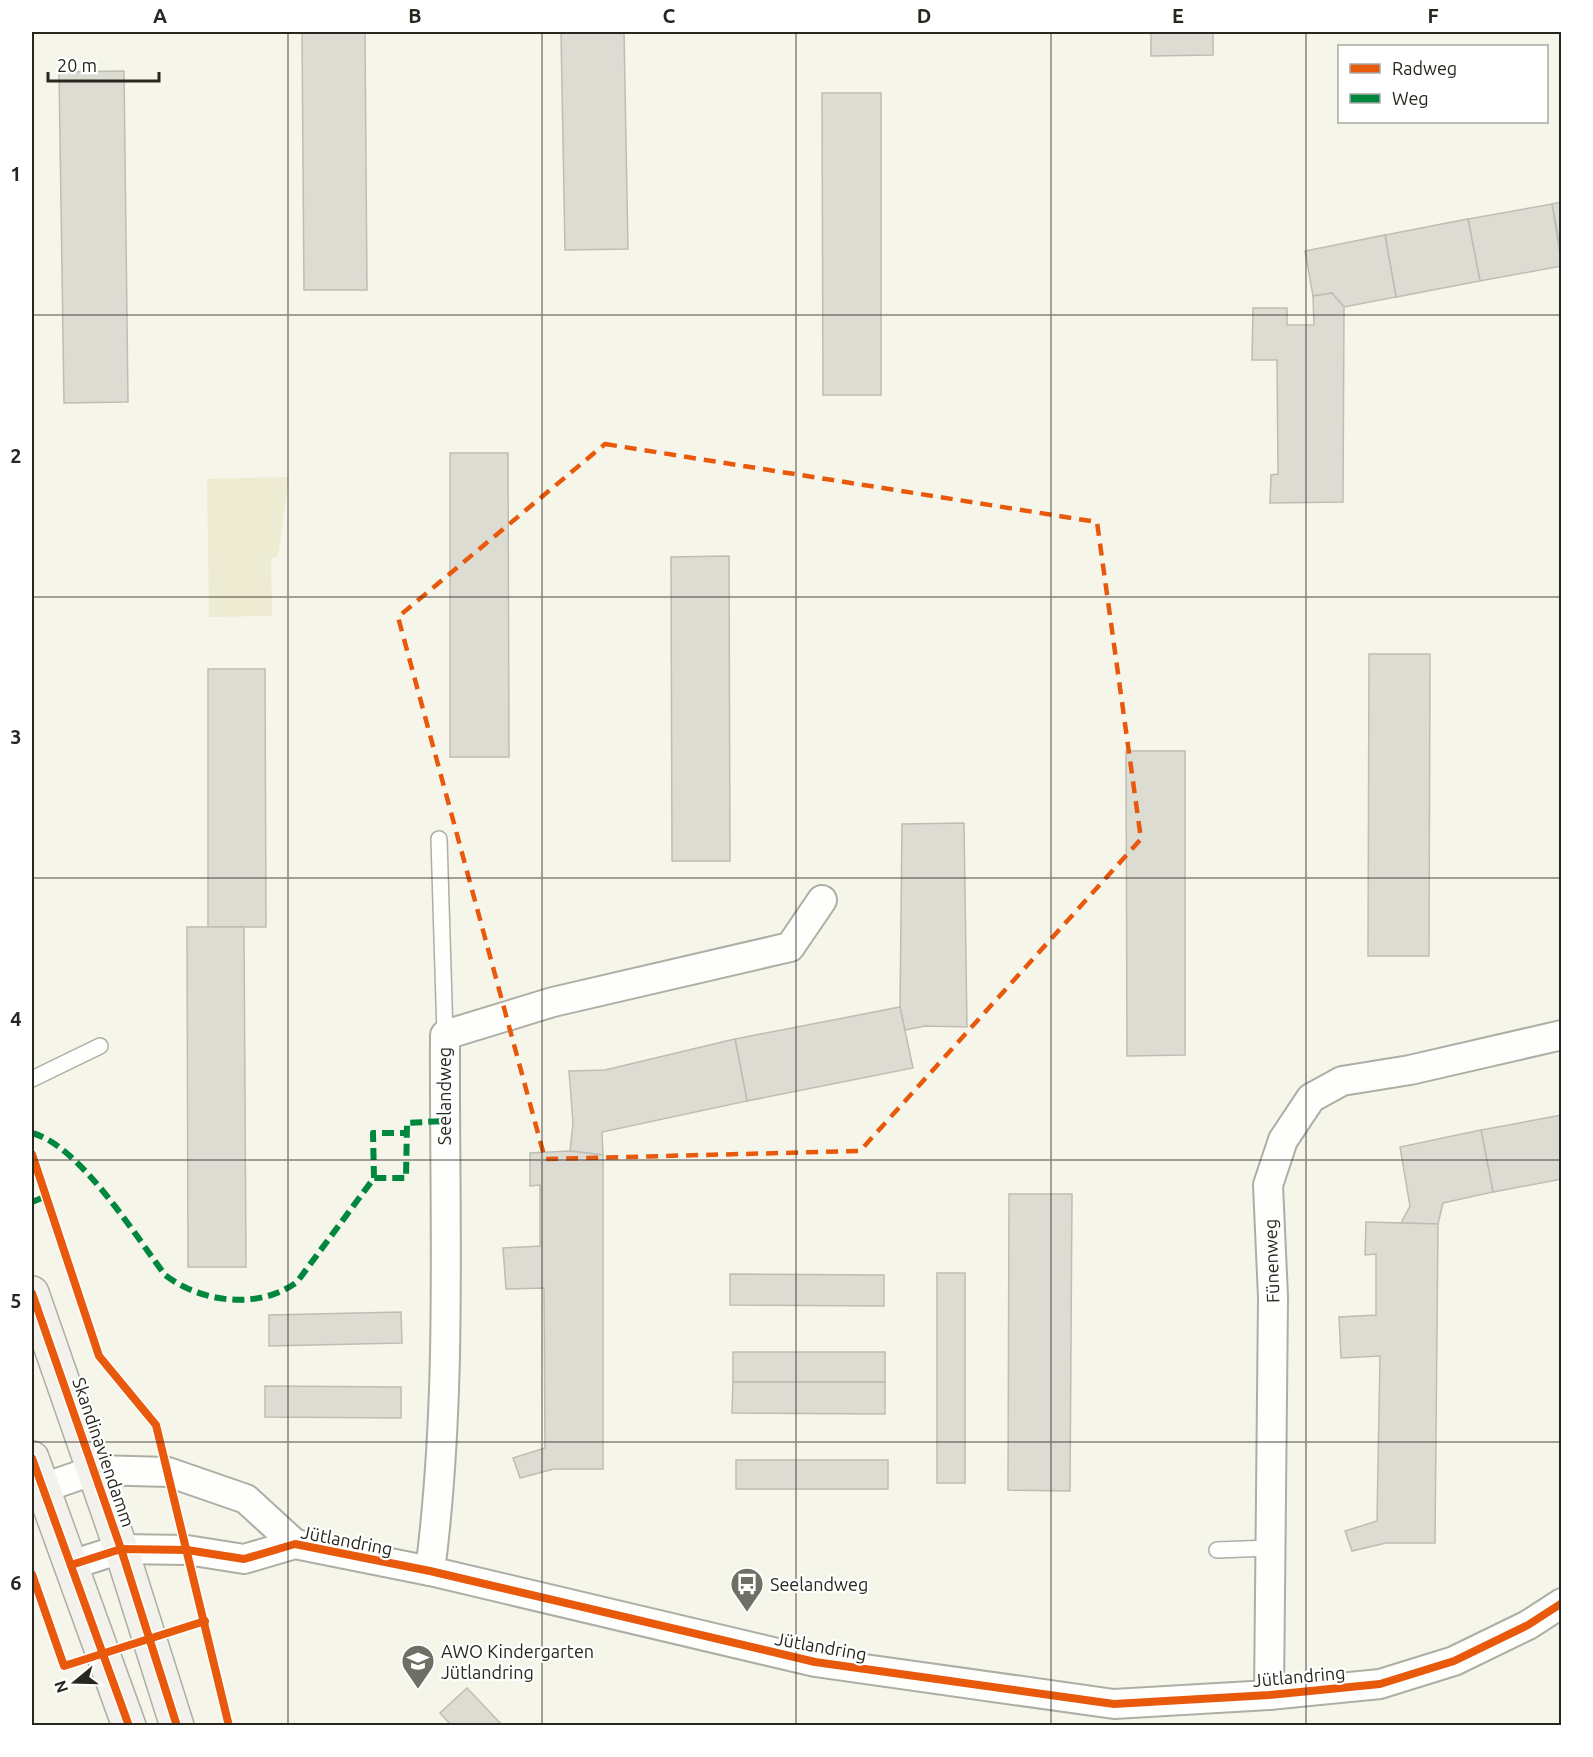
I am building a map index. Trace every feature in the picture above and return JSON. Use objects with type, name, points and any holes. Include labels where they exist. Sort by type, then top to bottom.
[{"type":"street","name":"Seelandweg","points":[[429,1571],[438,1506],[444,1359],[444,1035],[553,1002],[790,947],[822,900]]},
{"type":"street","name":"Fünenweg","points":[[1269,1695],[1273,1297],[1268,1185],[1283,1140],[1311,1098],[1342,1081],[1410,1070],[1562,1035]]},
{"type":"street","name":"Skandinaviendamm","points":[[32,1293],[95,1470],[177,1725]]},
{"type":"street","name":"Jütlandring","points":[[37,1473],[95,1470],[168,1472],[246,1499],[295,1544]]},
{"type":"street","points":[[37,1473],[129,1725]]},
{"type":"street","name":"Jütlandring","points":[[71,1565],[121,1549],[187,1550],[244,1560],[295,1544],[429,1571],[758,1649],[873,1670],[1114,1704],[1269,1695],[1380,1684],[1454,1661],[1528,1625],[1562,1603]]},
{"type":"lane","points":[[439,839],[444,1035]]},
{"type":"lane","points":[[32,1079],[100,1046]]},
{"type":"lane","points":[[1217,1550],[1270,1548]]},
{"type":"highlighted area","points":[[605,444],[1097,522],[1141,839],[860,1151],[545,1159],[398,617]]},
{"type":"shaded area","points":[[289,477],[278,557],[271,558],[272,616],[209,617],[207,479]]},
{"type":"building","points":[[302,32],[365,32],[367,290],[304,290]]},
{"type":"building","points":[[561,32],[624,32],[628,249],[565,250]]},
{"type":"building","points":[[1151,32],[1213,32],[1213,55],[1151,56]]},
{"type":"building","points":[[124,71],[128,402],[64,403],[59,72]]},
{"type":"building","points":[[822,93],[881,93],[881,395],[823,395]]},
{"type":"building","points":[[1562,202],[1562,256],[1552,204]]},
{"type":"building","points":[[1552,204],[1562,266],[1480,281],[1468,219]]},
{"type":"building","points":[[1468,219],[1480,281],[1396,297],[1385,235]]},
{"type":"building","points":[[1385,235],[1396,297],[1344,307],[1332,293],[1313,296],[1305,251]]},
{"type":"building","points":[[1332,293],[1344,307],[1343,502],[1270,503],[1271,475],[1278,474],[1277,360],[1252,360],[1253,308],[1287,308],[1287,325],[1314,325],[1313,296]]},
{"type":"building","points":[[450,453],[508,453],[509,757],[450,757]]},
{"type":"building","points":[[729,556],[730,861],[672,861],[671,557]]},
{"type":"building","points":[[1369,654],[1430,654],[1429,956],[1368,956]]},
{"type":"building","points":[[208,669],[265,669],[266,927],[208,927]]},
{"type":"building","points":[[1126,751],[1185,751],[1185,1055],[1127,1056]]},
{"type":"building","points":[[964,823],[967,1027],[925,1026],[905,1030],[900,1007],[902,824]]},
{"type":"building","points":[[187,927],[244,927],[246,1267],[188,1267]]},
{"type":"building","points":[[900,1007],[913,1068],[747,1101],[735,1039]]},
{"type":"building","points":[[735,1039],[747,1101],[602,1132],[603,1155],[570,1151],[573,1123],[569,1071],[605,1070]]},
{"type":"building","points":[[1562,1115],[1562,1179],[1493,1192],[1481,1130]]},
{"type":"building","points":[[1481,1130],[1493,1192],[1443,1203],[1438,1224],[1401,1223],[1410,1206],[1400,1147]]},
{"type":"building","points":[[570,1151],[603,1155],[603,1469],[554,1469],[520,1478],[513,1458],[545,1448],[544,1288],[506,1289],[503,1248],[540,1246],[540,1185],[530,1186],[530,1153]]},
{"type":"building","points":[[1009,1194],[1072,1194],[1070,1491],[1008,1490]]},
{"type":"building","points":[[1366,1222],[1438,1224],[1435,1543],[1386,1543],[1352,1551],[1345,1531],[1377,1521],[1380,1356],[1341,1358],[1339,1317],[1376,1315],[1376,1254],[1365,1255]]},
{"type":"building","points":[[937,1273],[965,1273],[965,1483],[937,1483]]},
{"type":"building","points":[[730,1274],[884,1275],[884,1306],[730,1305]]},
{"type":"building","points":[[401,1312],[402,1343],[269,1346],[269,1315]]},
{"type":"building","points":[[733,1352],[885,1352],[885,1382],[733,1382]]},
{"type":"building","points":[[733,1382],[885,1382],[885,1414],[732,1413]]},
{"type":"building","points":[[265,1386],[401,1387],[401,1418],[265,1417]]},
{"type":"building","points":[[736,1460],[888,1460],[888,1489],[736,1489]]},
{"type":"building","points":[[467,1688],[503,1726],[452,1726],[440,1713]]},
{"type":"marked path","points":[[32,1133],[50,1141],[87,1173],[165,1275],[196,1292],[231,1300],[266,1297],[297,1282],[374,1178],[406,1178],[407,1123],[444,1121]]},
{"type":"marked path","points":[[374,1178],[373,1133],[406,1133]]},
{"type":"marked path","points":[[32,1202],[47,1196]]},
{"type":"cycle path","points":[[32,1154],[99,1356],[156,1425],[229,1726]]},
{"type":"cycle path","points":[[32,1293],[121,1549],[177,1726]]},
{"type":"cycle path","points":[[32,1458],[129,1726]]},
{"type":"cycle path","points":[[71,1565],[121,1549],[187,1550],[244,1559],[295,1544],[430,1571],[815,1662],[1114,1704],[1269,1695],[1380,1684],[1454,1661],[1528,1625],[1562,1603]]},
{"type":"cycle path","points":[[32,1574],[64,1666],[205,1621]]},
{"type":"place","name":"Seelandweg","points":[[747,1613]]},
{"type":"place","name":"AWO Kindergarten Jütlandring","points":[[418,1690]]}]
